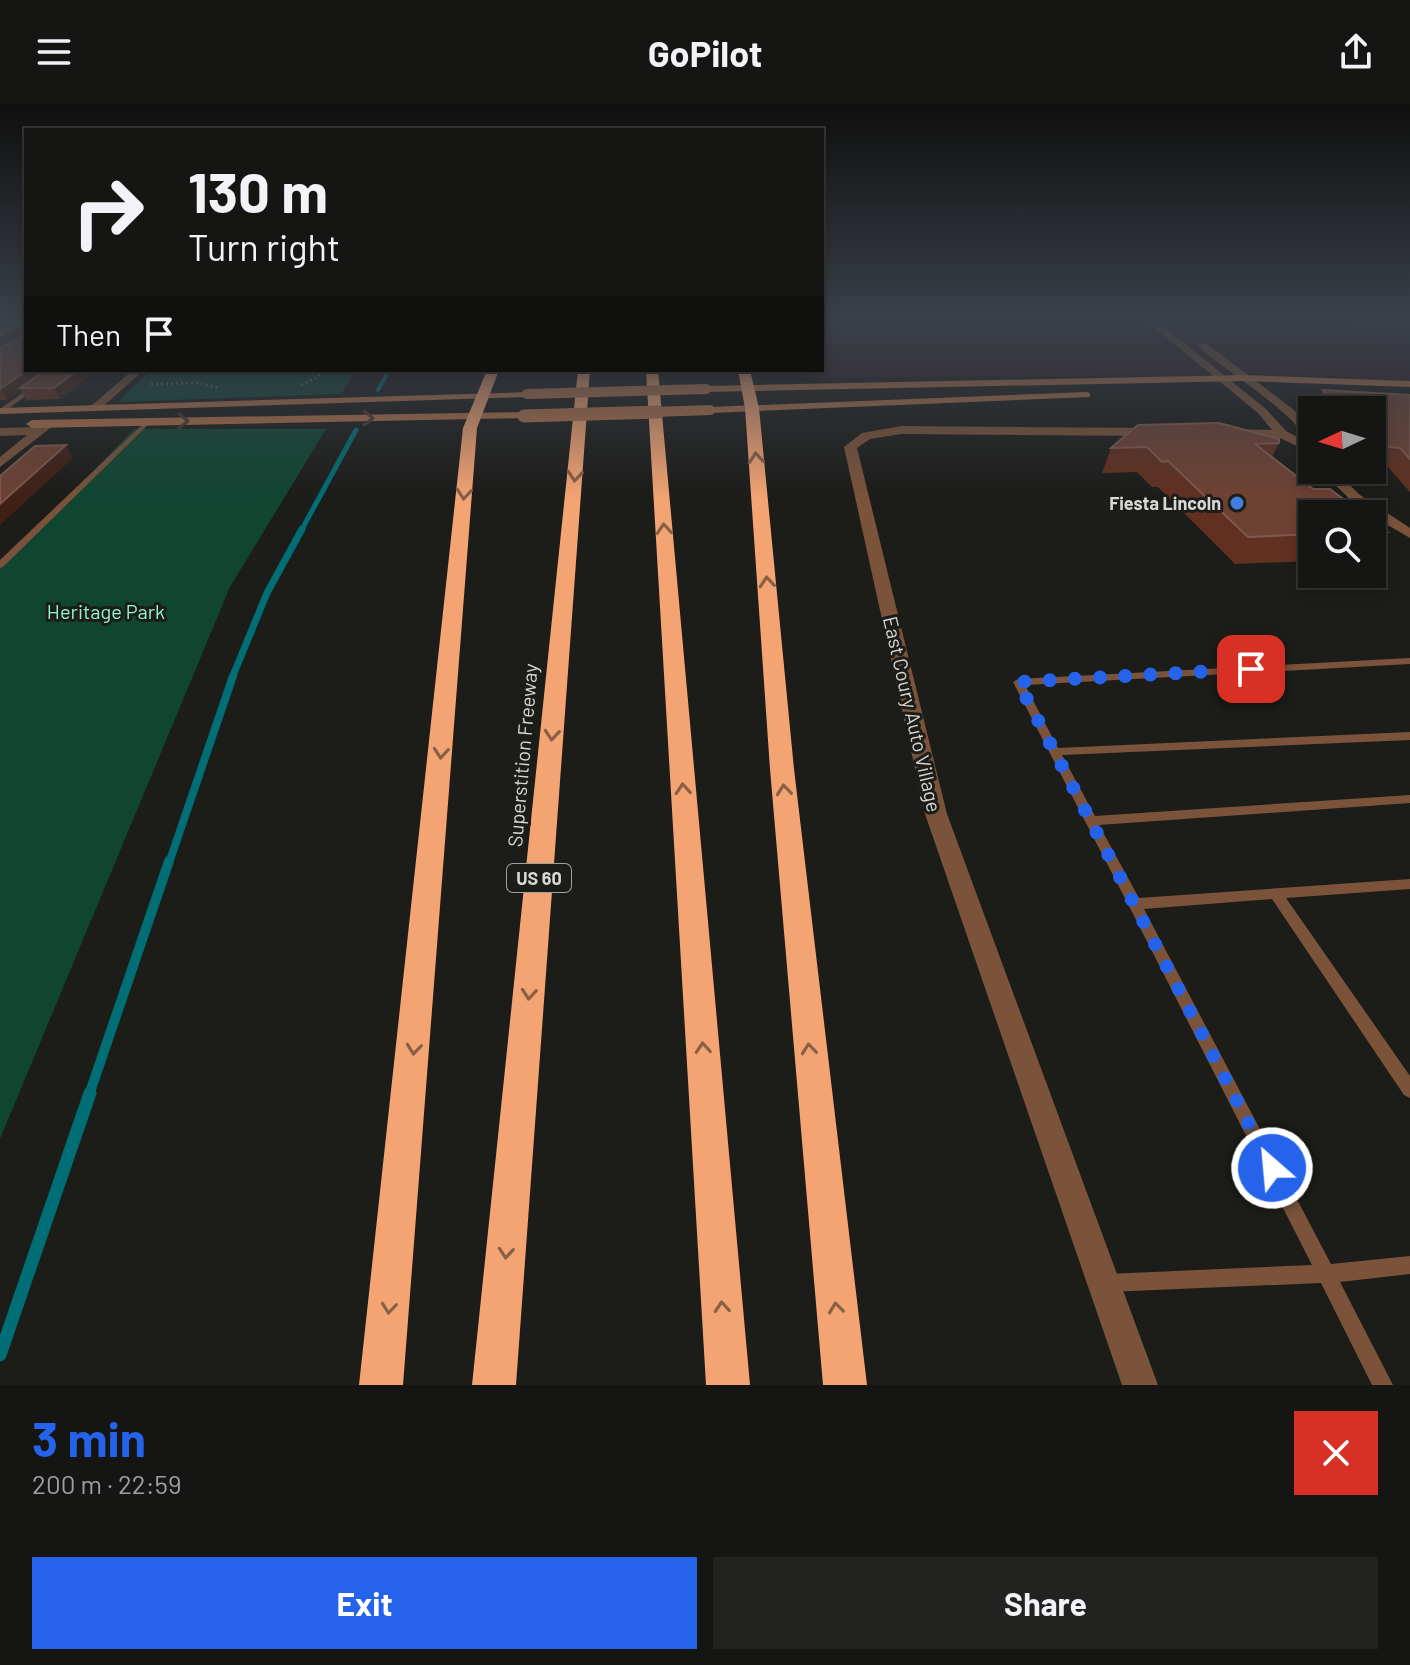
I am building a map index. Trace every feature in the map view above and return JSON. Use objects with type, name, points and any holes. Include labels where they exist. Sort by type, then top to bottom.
[{"type":"highway","points":[[381,1385],[470,428],[489,379]]},
{"type":"highway","name":"Superstition Freeway","points":[[494,1385],[583,379]]},
{"type":"highway","points":[[653,379],[728,1385]]},
{"type":"highway","points":[[746,379],[845,1385]]},
{"type":"main road","points":[[1,415],[44,427],[148,422],[524,416],[710,410],[750,398],[1203,379]]},
{"type":"main road","points":[[1266,379],[1410,384]]},
{"type":"main road","points":[[1,415],[95,408],[706,389],[750,398],[1100,394]]},
{"type":"main road","points":[[1115,394],[1236,390],[1410,393]]},
{"type":"street","points":[[95,408],[129,379]]},
{"type":"street","points":[[1222,379],[1262,411],[1282,434],[1298,442]]},
{"type":"street","points":[[1245,379],[1298,421]]},
{"type":"street","points":[[0,432],[44,427]]},
{"type":"street","points":[[0,463],[44,427]]},
{"type":"street","name":"East Coury Auto Village","points":[[1140,1385],[936,814],[850,447],[866,436],[901,430],[1168,432]]},
{"type":"street","points":[[1228,433],[1282,434]]},
{"type":"street","points":[[1338,484],[1360,504],[1410,534]]},
{"type":"lane","points":[[1,415],[47,379]]},
{"type":"lane","points":[[0,565],[148,422]]},
{"type":"lane","points":[[1383,1385],[1018,682],[1410,661]]},
{"type":"lane","points":[[1055,752],[1410,736]]},
{"type":"lane","points":[[1091,821],[1410,799]]},
{"type":"lane","points":[[1135,904],[1410,884]]},
{"type":"lane","points":[[1276,894],[1410,1090]]},
{"type":"lane","points":[[1103,1284],[1327,1274],[1410,1265]]},
{"type":"path","points":[[291,387],[314,379]]},
{"type":"path","points":[[151,384],[198,383],[223,389]]},
{"type":"green space","points":[[142,379],[350,379],[341,394],[118,402]]},
{"type":"green space","name":"Heritage Park","points":[[134,429],[326,429],[230,587],[0,1139],[0,567]]},
{"type":"building","points":[[0,379],[15,379],[0,389]]},
{"type":"building","points":[[33,379],[66,379],[54,388],[20,388]]},
{"type":"building","points":[[1323,390],[1410,395],[1410,459],[1400,448],[1386,447],[1386,396],[1328,396]]},
{"type":"building","points":[[1219,423],[1279,439],[1279,443],[1255,444],[1298,477],[1298,484],[1307,484],[1313,489],[1330,489],[1345,500],[1298,500],[1298,535],[1248,537],[1168,461],[1162,462],[1147,447],[1111,448],[1138,425]]},
{"type":"building","points":[[66,445],[0,504],[0,476],[35,446]]},
{"type":"waterway","points":[[378,390],[384,379]]},
{"type":"waterway","points":[[301,531],[356,430]]},
{"type":"waterway","points":[[232,678],[267,593],[302,529]]},
{"type":"waterway","points":[[169,863],[233,676]]},
{"type":"waterway","points":[[89,1095],[169,861]]},
{"type":"waterway","points":[[0,1355],[90,1093]]},
{"type":"place","name":"Fiesta Lincoln","points":[[1237,503]]},
{"type":"route","points":[[1251,669],[1018,682],[1272,1168]]}]
